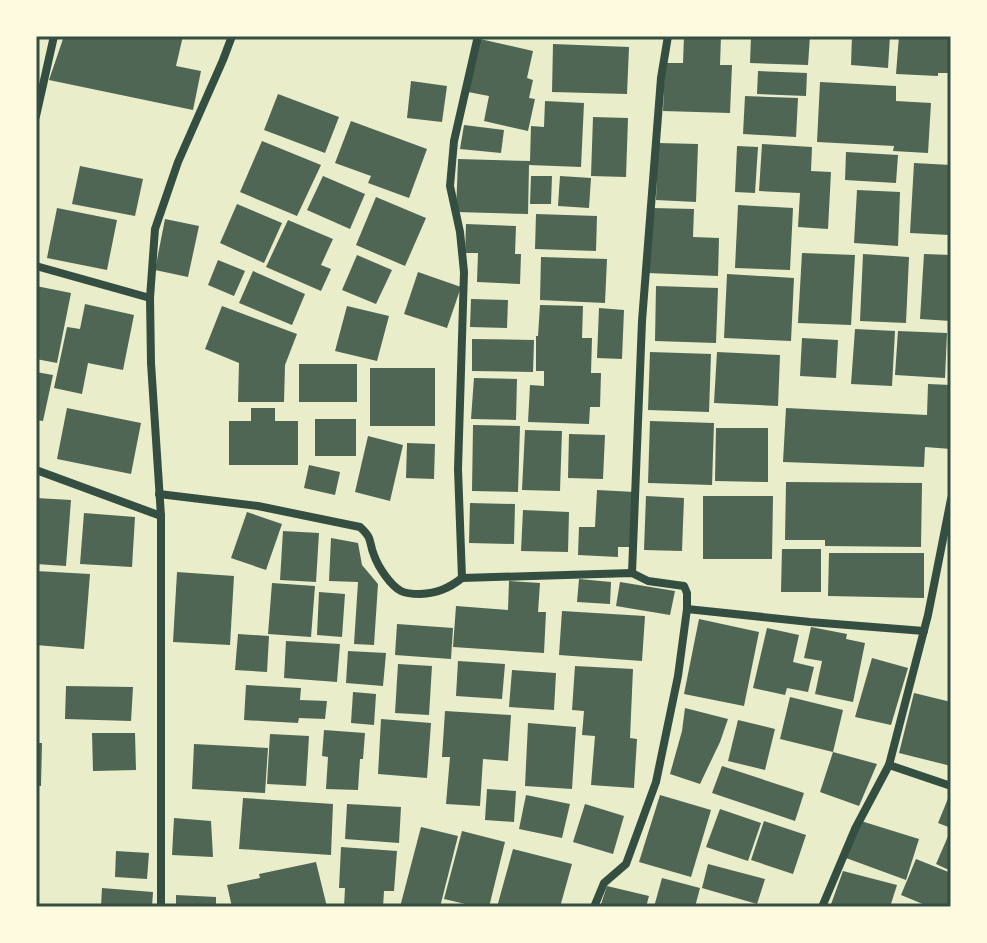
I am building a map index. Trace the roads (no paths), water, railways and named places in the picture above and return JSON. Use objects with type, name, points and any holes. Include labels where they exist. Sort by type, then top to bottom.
[{"type":"street","points":[[36,116],[38,93],[54,36]]},
{"type":"street","points":[[161,907],[161,516],[150,298],[155,229],[178,162],[232,36]]},
{"type":"street","points":[[462,578],[458,469],[464,272],[460,232],[450,186],[454,141],[478,36]]},
{"type":"street","points":[[632,573],[642,321],[661,78],[668,36]]},
{"type":"street","points":[[36,266],[150,298]]},
{"type":"street","points":[[36,470],[161,516]]},
{"type":"street","points":[[159,494],[258,506],[360,527],[370,536],[380,567],[398,590],[411,594],[434,593],[450,588],[462,578],[632,573],[648,581],[684,586],[687,609],[678,676],[656,782],[626,864],[604,883],[594,907]]},
{"type":"street","points":[[822,907],[855,829],[889,765],[924,631],[951,499]]},
{"type":"street","points":[[687,609],[924,631]]},
{"type":"street","points":[[889,765],[951,786]]}]
